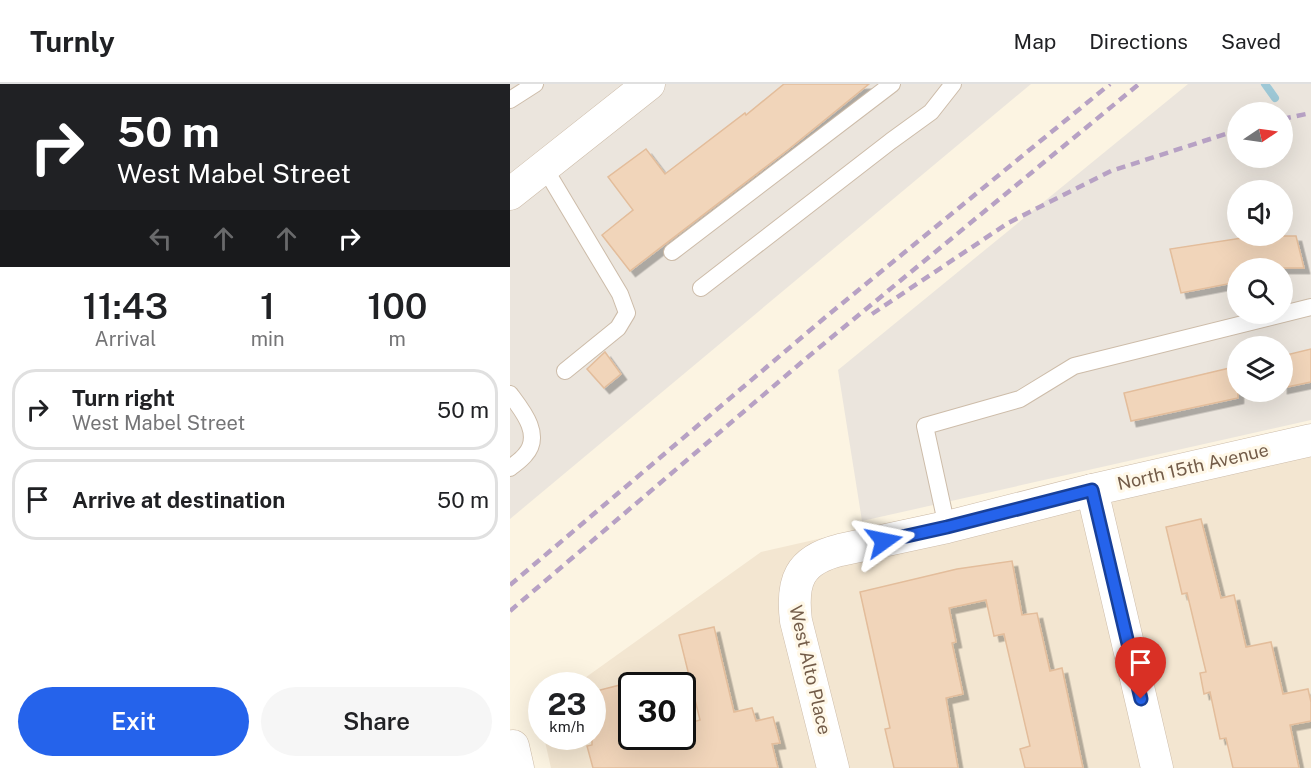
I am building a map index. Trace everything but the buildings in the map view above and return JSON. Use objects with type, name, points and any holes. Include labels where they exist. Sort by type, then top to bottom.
[{"type":"street","points":[[510,194],[642,86]]},
{"type":"street","name":"North 15th Avenue","points":[[800,573],[811,562],[826,553],[947,527],[1092,490],[1310,446]]},
{"type":"street","points":[[1092,490],[1157,768]]},
{"type":"street","name":"West Alto Place","points":[[800,573],[794,589],[796,621],[833,768]]},
{"type":"lane","points":[[510,100],[535,84]]},
{"type":"lane","points":[[672,252],[892,84]]},
{"type":"lane","points":[[701,288],[931,112],[953,84]]},
{"type":"lane","points":[[544,167],[620,294],[627,313],[618,328],[565,371]]},
{"type":"lane","points":[[947,527],[925,426],[1020,399],[1074,366],[1311,307]]},
{"type":"lane","points":[[510,394],[526,415],[531,428],[531,446],[526,455],[510,468]]},
{"type":"shaded area","points":[[510,84],[1031,84],[510,519]]},
{"type":"shaded area","points":[[1188,84],[1311,84],[1311,420],[862,521],[838,370]]},
{"type":"shaded area","points":[[1311,427],[1311,768],[551,768],[547,750],[606,750],[606,672],[593,672],[761,552]]},
{"type":"waterway","points":[[1265,84],[1275,98]]},
{"type":"railway","points":[[510,585],[828,315],[1110,84]]},
{"type":"railway","points":[[510,611],[809,356],[1139,84]]},
{"type":"railway","points":[[1293,117],[1311,113]]},
{"type":"railway","points":[[872,314],[1008,223],[1111,171],[1227,134]]},
{"type":"route","points":[[884,541],[1092,490],[1141,699]]}]
